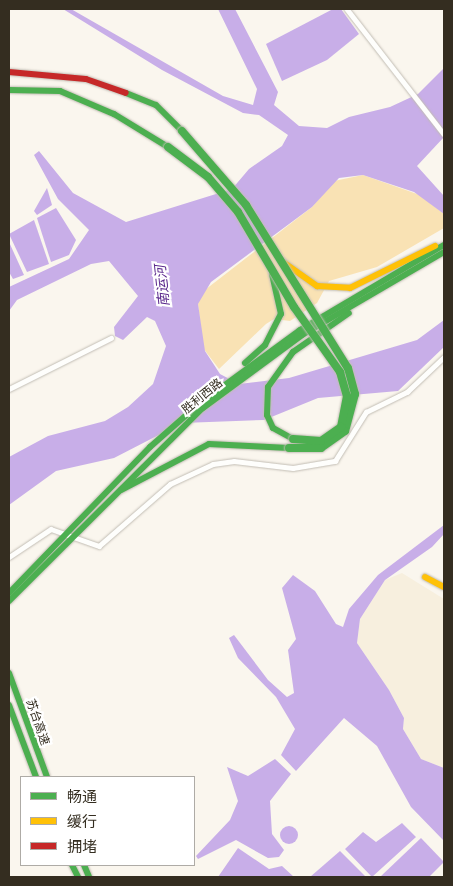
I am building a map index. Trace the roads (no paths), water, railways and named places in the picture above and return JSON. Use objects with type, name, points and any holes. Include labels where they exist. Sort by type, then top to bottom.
[{"type":"main road","points":[[9,72],[86,79],[156,105],[246,205],[276,256],[348,368],[355,394],[353,414],[335,441],[321,448],[208,444],[157,468],[103,502]]},
{"type":"main road","points":[[9,78],[29,75]]},
{"type":"main road","points":[[9,90],[60,91],[114,114],[168,146],[214,184],[238,212],[267,260],[340,372],[347,396],[346,414],[332,435],[322,441],[294,439],[273,428],[267,415],[268,387],[276,372],[293,352],[398,279]]},
{"type":"main road","points":[[276,256],[301,278],[329,290],[367,284],[444,244]]},
{"type":"main road","name":"胜利西路","points":[[9,593],[71,535],[150,448],[199,404],[300,330],[444,244]]},
{"type":"main road","name":"胜利西路","points":[[9,601],[103,502],[182,426],[253,369],[444,252]]},
{"type":"main road","points":[[199,404],[276,330],[280,296],[267,260]]},
{"type":"main road","points":[[425,577],[444,588]]},
{"type":"main road","name":"苏台高速","points":[[9,673],[47,776]]},
{"type":"main road","name":"苏台高速","points":[[9,706],[36,776]]},
{"type":"street","points":[[347,9],[411,89],[444,134]]},
{"type":"street","points":[[9,388],[111,338]]},
{"type":"street","points":[[9,557],[51,529],[99,546],[170,484],[214,464],[234,461],[293,468],[335,461],[366,412],[407,392],[444,357]]},
{"type":"water","name":"南运河","points":[[63,9],[71,9],[223,96],[253,105],[257,89],[218,9],[235,9],[278,92],[274,105],[299,126],[327,128],[349,117],[390,107],[418,94],[444,68],[444,137],[417,166],[444,196],[444,214],[414,192],[363,175],[339,178],[312,207],[211,282],[198,304],[205,351],[220,374],[239,384],[289,378],[417,340],[444,320],[444,347],[398,391],[318,398],[264,420],[182,423],[114,458],[56,471],[9,505],[9,457],[48,436],[105,421],[128,407],[153,384],[166,346],[155,321],[147,317],[123,340],[115,336],[114,327],[138,296],[109,261],[91,264],[17,300],[9,311],[9,287],[69,259],[89,230],[58,199],[34,155],[39,151],[73,193],[126,222],[232,189],[249,169],[282,146],[288,135],[259,115],[243,113],[162,70]]},
{"type":"water","points":[[333,9],[341,9],[359,34],[327,60],[282,81],[266,44]]},
{"type":"water","points":[[47,188],[52,205],[37,215],[34,211]]},
{"type":"water","points":[[56,208],[76,240],[69,255],[51,262],[37,218]]},
{"type":"water","points":[[34,220],[49,264],[27,272],[9,234]]},
{"type":"water","points":[[9,242],[24,275],[13,279],[9,272]]},
{"type":"water","points":[[444,525],[444,534],[432,547],[385,580],[360,619],[357,643],[389,690],[404,718],[403,729],[421,759],[444,768],[444,841],[411,807],[377,746],[344,718],[296,771],[281,755],[295,729],[276,697],[238,658],[229,638],[234,635],[268,680],[287,697],[294,693],[288,650],[296,639],[282,588],[293,575],[315,591],[336,624],[343,627],[349,609],[378,575]]},
{"type":"water","points":[[275,759],[291,774],[270,801],[272,834],[284,850],[279,857],[268,858],[236,840],[198,859],[196,856],[230,820],[238,801],[227,767],[248,776]]},
{"type":"water","points":[[402,823],[416,837],[372,877],[345,849],[363,832],[376,842]]},
{"type":"water","points":[[285,826],[293,826],[298,831],[296,842],[285,844],[280,839],[280,831]]},
{"type":"water","points":[[421,838],[444,862],[429,877],[380,877]]},
{"type":"water","points":[[238,848],[269,869],[282,866],[294,877],[218,877]]},
{"type":"water","points":[[340,851],[366,877],[310,877]]}]
